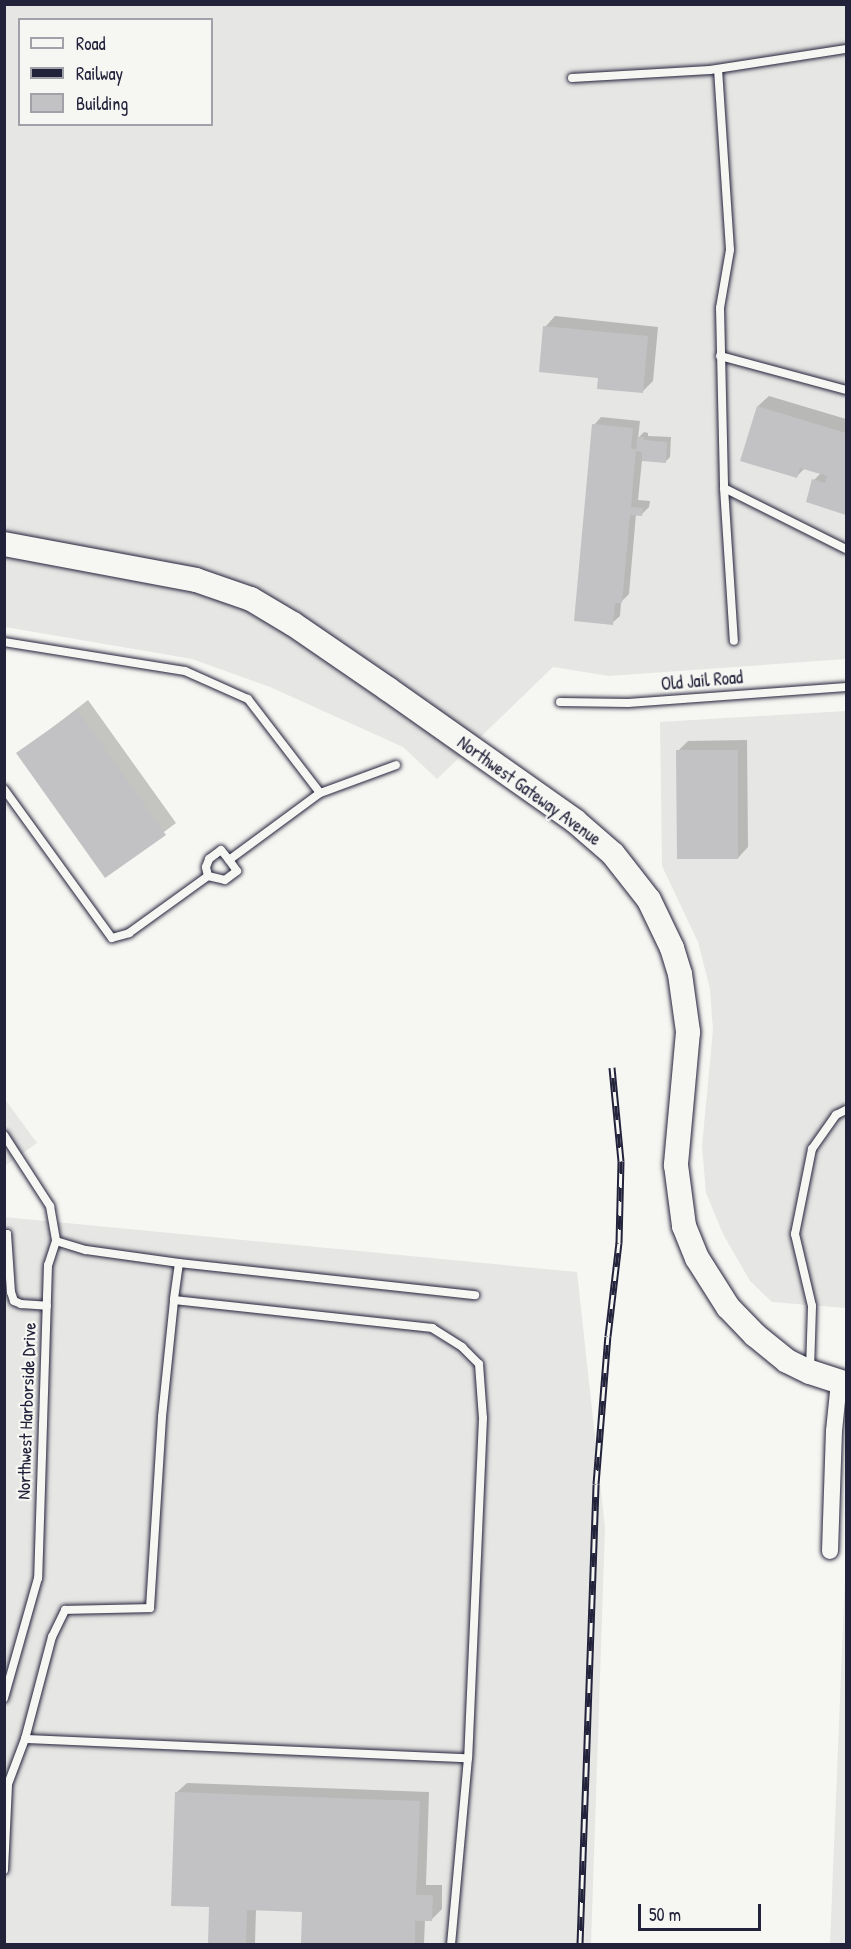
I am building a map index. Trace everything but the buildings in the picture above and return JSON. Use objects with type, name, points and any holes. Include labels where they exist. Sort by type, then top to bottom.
[{"type":"street","name":"Northwest Gateway Avenue","points":[[4,544],[196,580],[223,588],[274,612],[575,821],[613,854],[649,900],[672,948],[680,974],[688,1032],[676,1165],[684,1226],[697,1258],[728,1307],[749,1330],[787,1361],[810,1372],[843,1383]]},
{"type":"street","points":[[830,1551],[834,1431],[843,1383]]},
{"type":"lane","points":[[572,78],[718,69],[846,49]]},
{"type":"lane","points":[[718,69],[730,250],[720,308],[720,356],[724,488],[734,641]]},
{"type":"lane","points":[[720,356],[846,390]]},
{"type":"lane","points":[[724,488],[846,549]]},
{"type":"lane","points":[[4,642],[185,671],[248,699],[320,793]]},
{"type":"lane","name":"Old Jail Road","points":[[560,702],[628,703],[846,687]]},
{"type":"lane","points":[[229,860],[320,793],[396,765]]},
{"type":"lane","points":[[4,789],[112,938],[129,933],[208,876]]},
{"type":"lane","points":[[221,850],[237,871],[225,880],[217,881],[208,876],[206,867],[209,859],[221,850]]},
{"type":"lane","points":[[810,1372],[812,1305],[795,1234],[812,1149],[836,1115],[846,1110]]},
{"type":"lane","name":"Northwest Harborside Drive","points":[[4,1135],[50,1206],[56,1241],[48,1265],[38,1578],[4,1698]]},
{"type":"lane","points":[[4,1234],[7,1234],[11,1292],[14,1301],[21,1304],[47,1306]]},
{"type":"lane","points":[[56,1241],[86,1250],[179,1263],[475,1295]]},
{"type":"lane","points":[[4,1870],[8,1784],[25,1739],[52,1637],[65,1610],[150,1608],[162,1418],[179,1263]]},
{"type":"lane","points":[[174,1300],[432,1328],[462,1347],[479,1364],[483,1418],[468,1758],[451,1944]]},
{"type":"lane","points":[[25,1739],[468,1758]]},
{"type":"shaded area","points":[[4,5],[846,5],[846,659],[609,676],[553,667],[437,779],[403,747],[270,687],[192,659],[5,627]]},
{"type":"shaded area","points":[[846,711],[846,1308],[772,1302],[750,1281],[723,1234],[706,1193],[702,1146],[713,1030],[710,989],[698,942],[662,866],[660,722]]},
{"type":"shaded area","points":[[4,1098],[37,1143],[5,1166],[4,1166]]},
{"type":"shaded area","points":[[4,1217],[577,1272],[605,1528],[591,1944],[5,1944]]},
{"type":"shaded area","points":[[846,1552],[846,1944],[830,1944]]},
{"type":"railway","points":[[580,1944],[596,1484],[608,1336],[619,1243],[621,1161],[612,1067]]}]
